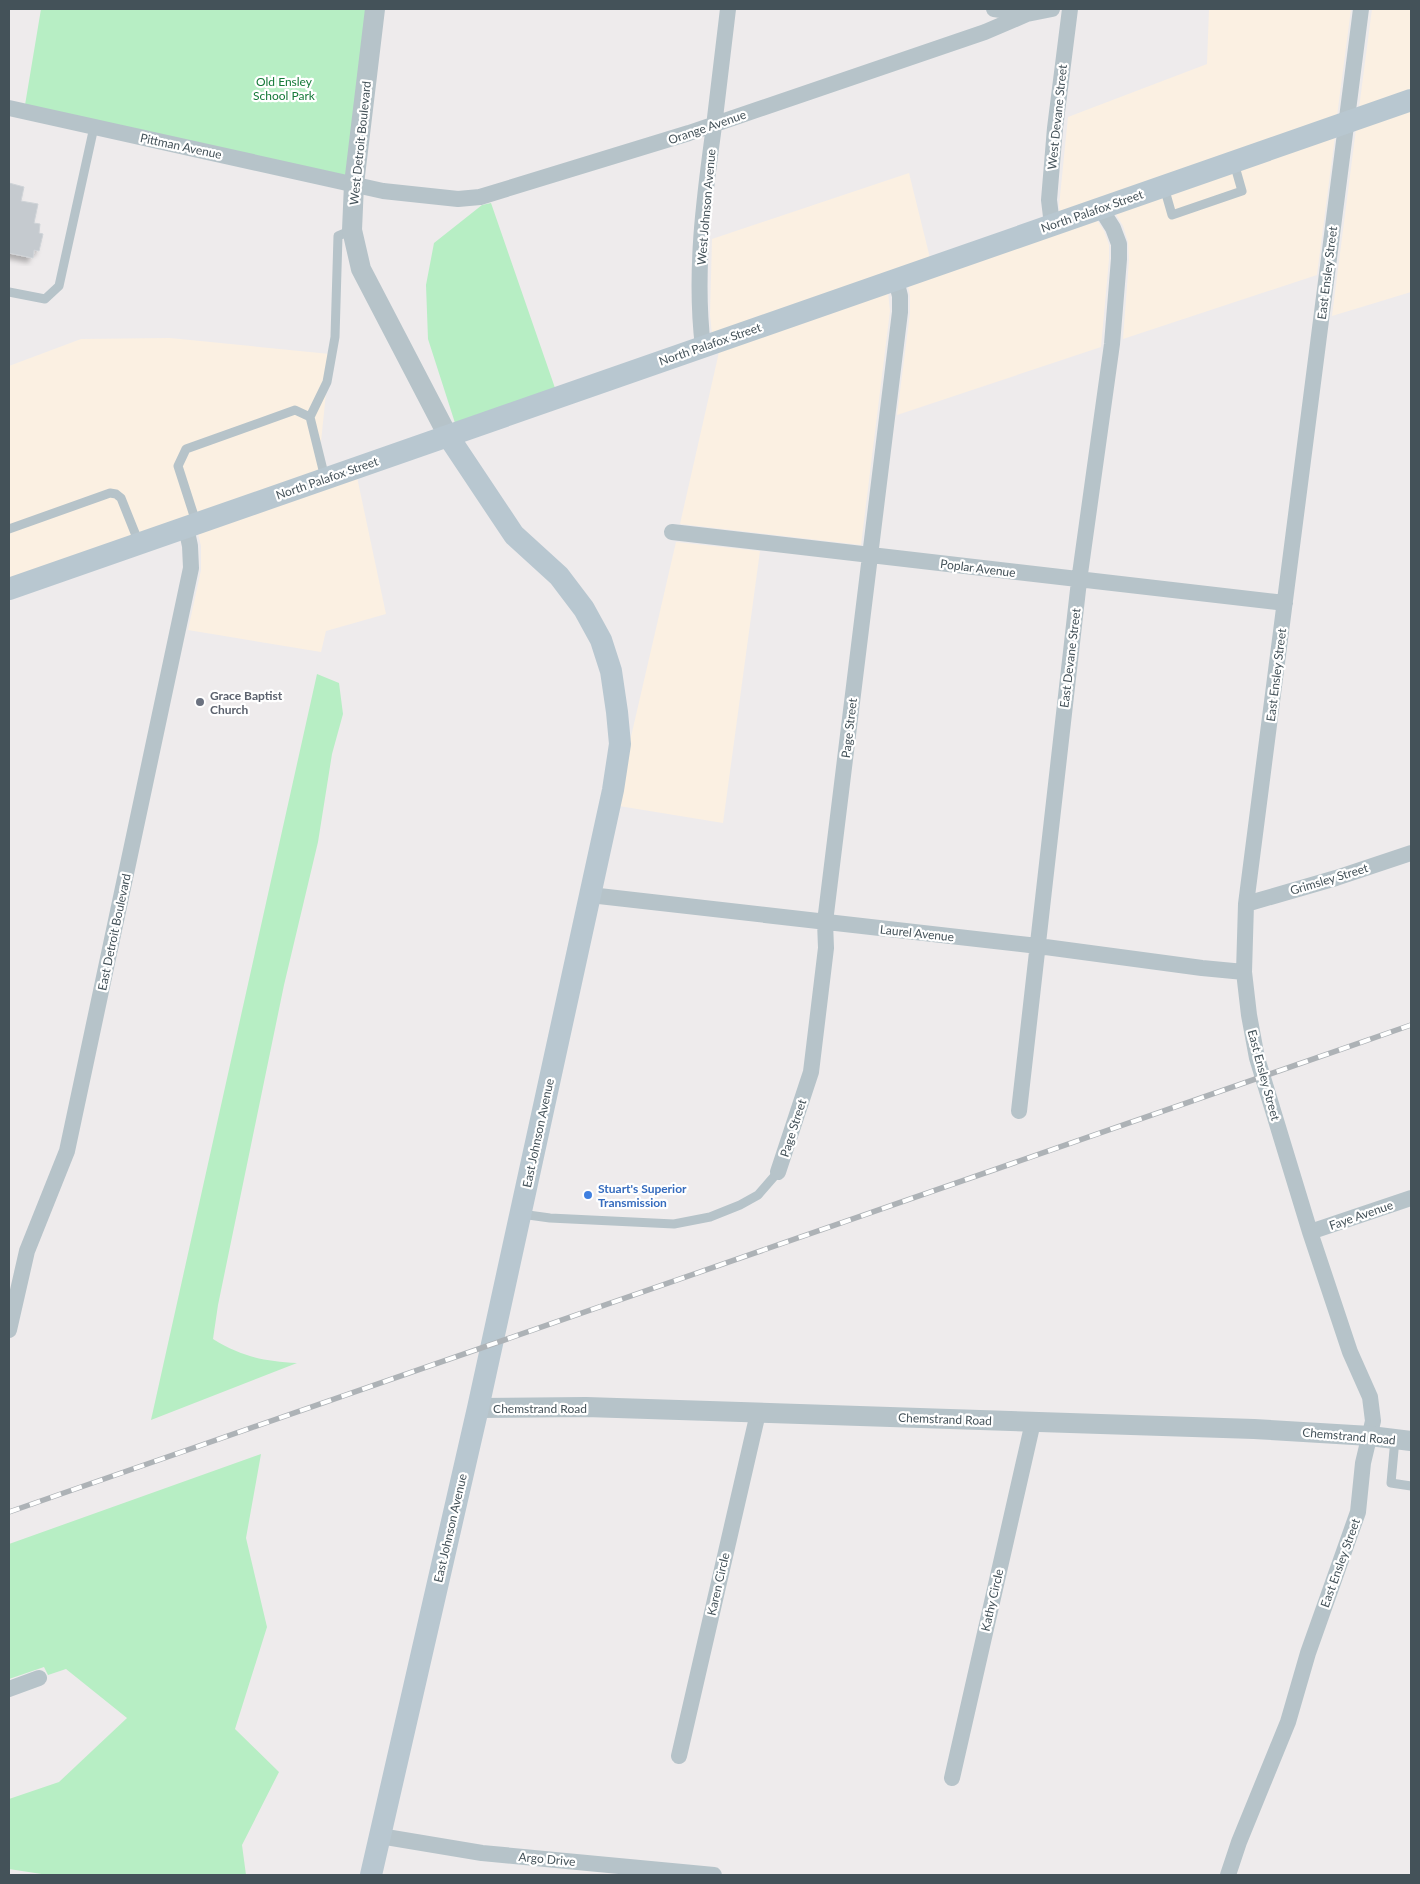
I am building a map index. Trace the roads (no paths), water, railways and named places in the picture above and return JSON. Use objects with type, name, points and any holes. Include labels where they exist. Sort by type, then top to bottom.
[{"type":"main road","name":"North Palafox Street","points":[[9,589],[1411,100]]},
{"type":"main road","name":"East Johnson Avenue","points":[[371,1875],[521,1214],[615,780],[620,744],[611,671],[601,640],[584,609],[559,576],[514,535],[448,436]]},
{"type":"street","name":"West Detroit Boulevard","points":[[375,9],[354,184],[352,230],[361,269],[448,436]]},
{"type":"street","name":"West Johnson Avenue","points":[[703,346],[699,315],[700,260],[706,185],[728,9]]},
{"type":"street","points":[[994,9],[1028,14]]},
{"type":"street","name":"Orange Avenue","points":[[354,184],[383,191],[458,199],[480,197],[670,139],[985,32],[1028,14],[1052,9]]},
{"type":"street","name":"West Devane Street","points":[[1052,225],[1049,200],[1054,137],[1070,9]]},
{"type":"street","name":"East Ensley Street","points":[[1228,1875],[1239,1842],[1288,1722],[1308,1653],[1358,1512],[1363,1463],[1370,1436],[1373,1410],[1370,1397],[1350,1352],[1310,1232],[1257,1058],[1244,972],[1246,904],[1362,9]]},
{"type":"street","name":"Pittman Avenue","points":[[9,108],[354,184]]},
{"type":"street","name":"East Devane Street","points":[[1019,1111],[1079,581],[1112,344],[1119,244],[1114,228],[1101,209]]},
{"type":"street","name":"Page Street","points":[[778,1172],[811,1072],[826,948],[825,922],[900,312],[900,296],[896,280]]},
{"type":"street","name":"East Detroit Boulevard","points":[[9,1330],[27,1251],[67,1151],[190,568],[191,525]]},
{"type":"street","name":"Poplar Avenue","points":[[672,532],[1079,581],[1285,603]]},
{"type":"street","name":"Grimsley Street","points":[[1246,904],[1411,853]]},
{"type":"street","name":"Laurel Avenue","points":[[590,895],[1038,946],[1244,972]]},
{"type":"street","name":"Faye Avenue","points":[[1310,1232],[1411,1198]]},
{"type":"street","name":"Chemstrand Road","points":[[478,1408],[586,1407],[1254,1429],[1370,1436],[1403,1440]]},
{"type":"street","name":"Karen Circle","points":[[678,1756],[758,1413]]},
{"type":"street","name":"Kathy Circle","points":[[952,1778],[1033,1422]]},
{"type":"street","points":[[9,1689],[39,1678]]},
{"type":"street","name":"Argo Drive","points":[[380,1836],[482,1853],[714,1875]]},
{"type":"lane","points":[[9,292],[45,299],[59,286],[94,127]]},
{"type":"lane","points":[[1164,187],[1172,215],[1242,191],[1234,162]]},
{"type":"lane","points":[[325,478],[310,418],[326,382],[335,337],[338,236],[352,230]]},
{"type":"lane","points":[[191,525],[178,466],[186,449],[295,410],[310,418]]},
{"type":"lane","points":[[9,529],[110,493],[116,494],[121,498],[139,544]]},
{"type":"lane","points":[[521,1214],[550,1218],[674,1224],[710,1217],[740,1205],[758,1195],[778,1172]]},
{"type":"lane","points":[[1403,1440],[1391,1484],[1411,1486]]},
{"type":"railway","points":[[9,1512],[1411,1025]]},
{"type":"place","name":"Grace Baptist Church","points":[[200,702]]},
{"type":"place","name":"Stuart's Superior Transmission","points":[[588,1195]]},
{"type":"park label","name":"Old Ensley School Park","points":[[284,88]]}]
